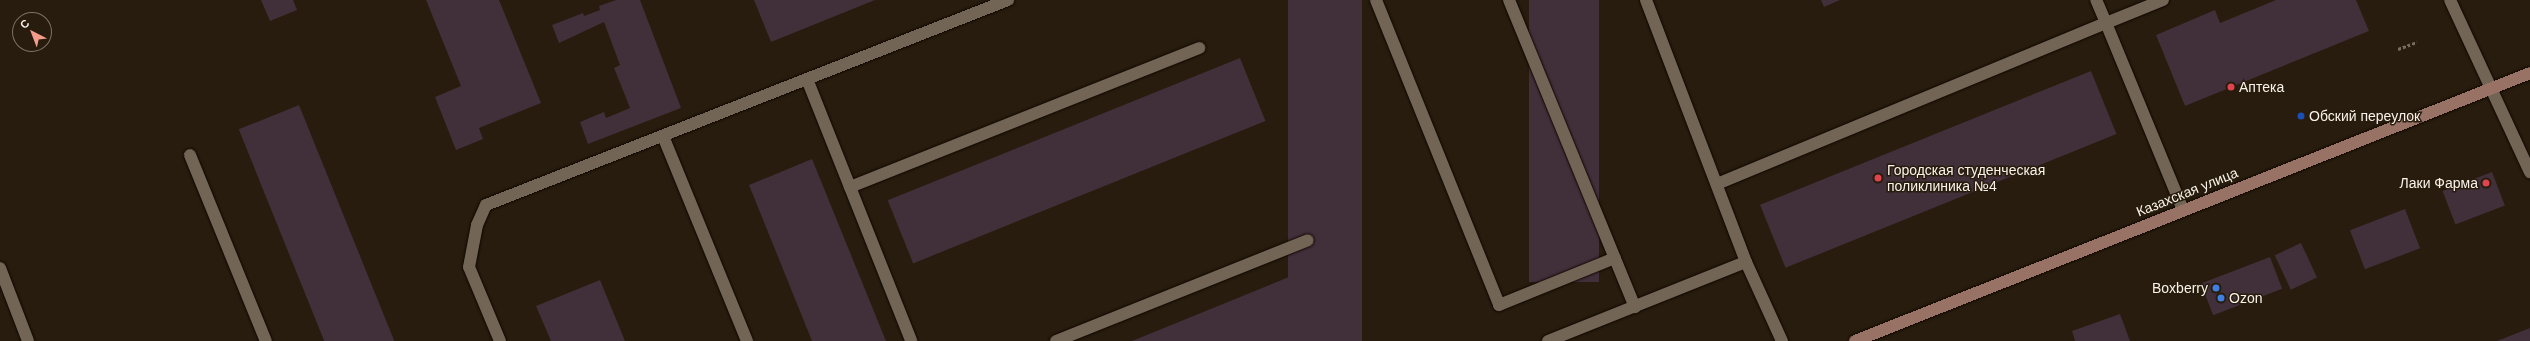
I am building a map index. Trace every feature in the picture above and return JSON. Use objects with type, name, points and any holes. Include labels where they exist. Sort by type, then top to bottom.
[{"type":"main road","name":"Казахская улица","points":[[1855,341],[2530,72]]},
{"type":"street","points":[[500,341],[470,267],[477,225],[486,205],[1008,0]]},
{"type":"street","points":[[1376,0],[1499,305],[1615,258]]},
{"type":"street","points":[[1509,0],[1634,306]]},
{"type":"street","points":[[1646,0],[1746,262],[1782,341]]},
{"type":"street","points":[[2096,0],[2183,210]]},
{"type":"street","points":[[1717,184],[2163,0]]},
{"type":"street","points":[[2450,0],[2530,172]]},
{"type":"street","points":[[850,187],[1199,48]]},
{"type":"street","points":[[807,79],[911,341]]},
{"type":"street","points":[[663,136],[747,341]]},
{"type":"street","points":[[190,155],[266,341]]},
{"type":"street","points":[[1056,341],[1308,240]]},
{"type":"street","points":[[1548,341],[1746,262]]},
{"type":"street","points":[[0,268],[28,341]]},
{"type":"path","points":[[2398,49],[2417,42]]},
{"type":"building","points":[[261,0],[293,0],[297,10],[270,21]]},
{"type":"building","points":[[426,0],[499,0],[541,103],[479,128],[483,139],[456,150],[435,97],[461,86]]},
{"type":"building","points":[[616,0],[640,0],[681,108],[588,144],[580,122],[604,112],[606,118],[630,108],[614,68],[620,65],[604,22],[559,43],[552,25],[583,13],[584,16],[600,10],[599,6]]},
{"type":"building","points":[[754,0],[875,0],[771,42]]},
{"type":"building","points":[[1288,0],[1362,0],[1362,341],[1288,341]]},
{"type":"building","points":[[1529,0],[1599,0],[1599,282],[1529,282]]},
{"type":"building","points":[[1821,0],[1840,0],[1824,7]]},
{"type":"building","points":[[2276,0],[2356,0],[2369,31],[2185,106],[2156,35],[2215,10],[2220,23]]},
{"type":"building","points":[[1240,58],[1265,121],[913,263],[888,200]]},
{"type":"building","points":[[2091,71],[2116,134],[1785,268],[1760,205]]},
{"type":"building","points":[[299,105],[394,341],[324,341],[239,129]]},
{"type":"building","points":[[812,159],[886,341],[812,341],[749,185]]},
{"type":"building","points":[[2492,172],[2505,206],[2455,225],[2443,191]]},
{"type":"building","points":[[2405,209],[2420,248],[2365,269],[2350,230]]},
{"type":"building","points":[[2301,243],[2317,277],[2291,290],[2275,255]]},
{"type":"building","points":[[2270,257],[2282,289],[2213,315],[2201,284]]},
{"type":"building","points":[[1321,264],[1345,324],[1303,341],[1132,341]]},
{"type":"building","points":[[600,280],[625,341],[551,341],[536,306]]},
{"type":"building","points":[[2120,314],[2130,341],[2075,341],[2072,331]]},
{"type":"building","points":[[2530,328],[2530,341],[2497,341]]},
{"type":"place","name":"Аптека","points":[[2231,87]]},
{"type":"place","name":"Обский переулок","points":[[2301,116]]},
{"type":"place","name":"Городская студенческая поликлиника №4","points":[[1878,178]]},
{"type":"place","name":"Лаки Фарма","points":[[2486,183]]},
{"type":"place","name":"Boxberry","points":[[2216,288]]},
{"type":"place","name":"Ozon","points":[[2221,298]]}]
